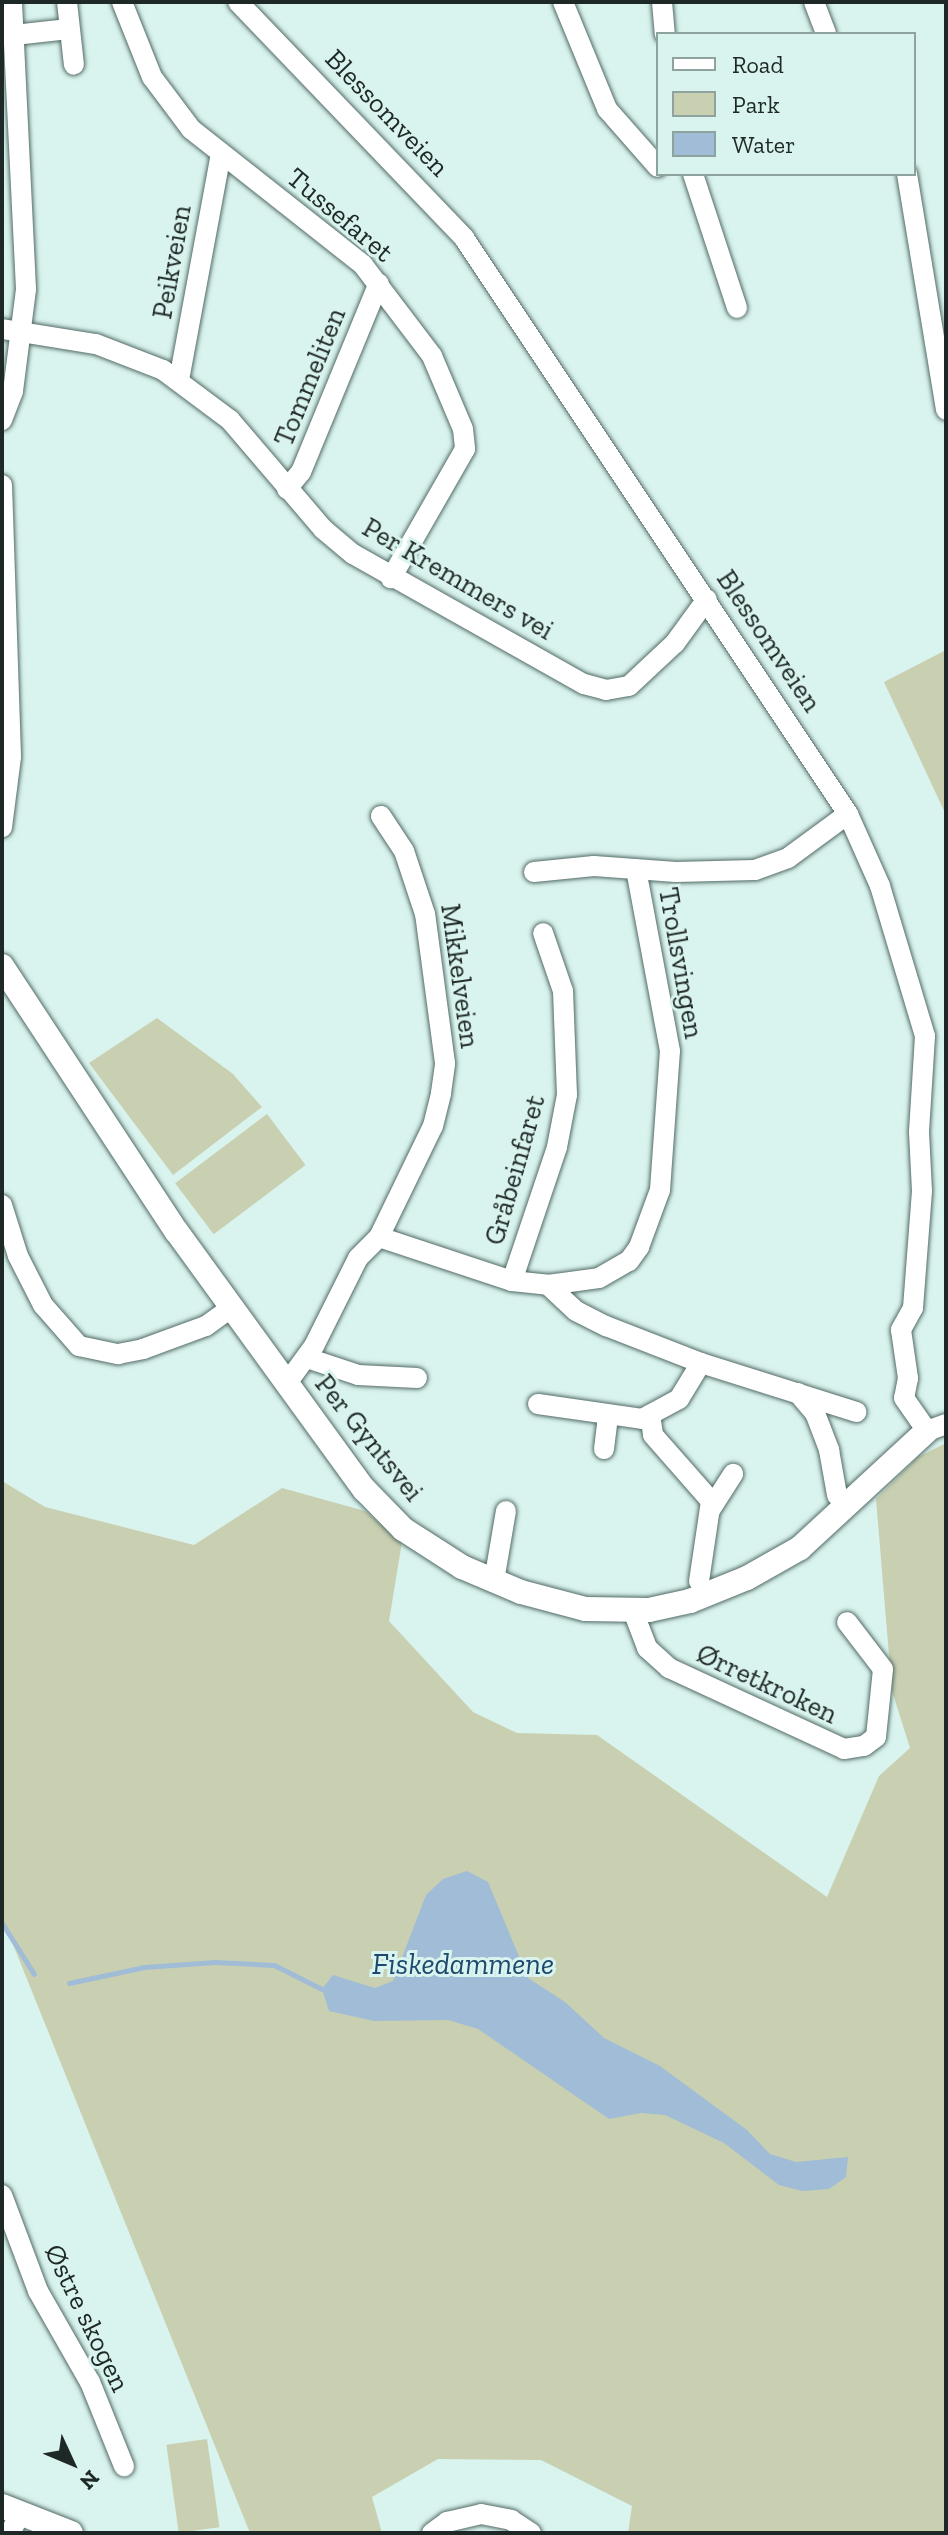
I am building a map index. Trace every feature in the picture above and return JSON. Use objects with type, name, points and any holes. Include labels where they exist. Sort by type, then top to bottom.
[{"type":"street","points":[[2,420],[13,391],[11,332],[26,248],[11,139],[12,2]]},
{"type":"street","points":[[67,2],[74,65]]},
{"type":"street","name":"Tussefaret","points":[[122,2],[152,77],[191,129],[346,250],[379,283],[432,356],[465,438],[459,466],[391,578]]},
{"type":"street","name":"Blessomveien","points":[[238,2],[464,238],[848,814],[897,933],[925,1036],[919,1132],[922,1191],[913,1308],[901,1330],[908,1378],[904,1398],[936,1428]]},
{"type":"street","points":[[563,2],[607,109],[656,165]]},
{"type":"street","points":[[662,2],[665,32]]},
{"type":"street","points":[[814,2],[825,32]]},
{"type":"street","points":[[14,35],[69,29]]},
{"type":"street","name":"Peikveien","points":[[179,380],[221,154]]},
{"type":"street","points":[[694,176],[737,308]]},
{"type":"street","points":[[907,176],[946,410]]},
{"type":"street","name":"Tommeliten","points":[[287,489],[307,458],[379,283]]},
{"type":"street","name":"Per Kremmers vei","points":[[11,332],[114,349],[179,380],[230,420],[287,489],[340,544],[391,578],[584,684],[606,690],[629,686],[648,672],[707,599]]},
{"type":"street","points":[[2,485],[11,757],[2,827]]},
{"type":"street","name":"Trollsvingen","points":[[534,872],[594,866],[707,873],[764,868],[788,858],[848,814]]},
{"type":"street","name":"Mikkelveien","points":[[379,1237],[433,1126],[445,1063],[425,914],[404,851],[381,816]]},
{"type":"street","name":"Trollsvingen","points":[[548,1285],[599,1278],[629,1261],[648,1233],[660,1190],[668,1125],[669,1030],[636,869]]},
{"type":"street","name":"Gråbeinfaret","points":[[512,1281],[557,1147],[567,1095],[563,991],[543,933]]},
{"type":"street","name":"Per Gyntsvei","points":[[2,966],[231,1308],[383,1510],[431,1550],[494,1581],[585,1609],[633,1611],[690,1601],[772,1567],[830,1523],[867,1483],[936,1428]]},
{"type":"street","points":[[2,1205],[10,1259],[67,1337],[92,1350],[143,1349],[206,1326],[231,1308]]},
{"type":"street","points":[[287,1383],[307,1358],[358,1258],[379,1237],[512,1281],[548,1285],[576,1311],[701,1363],[856,1412]]},
{"type":"street","points":[[307,1358],[358,1375],[417,1378]]},
{"type":"street","points":[[538,1404],[632,1420],[650,1415],[679,1399],[701,1363]]},
{"type":"street","points":[[798,1393],[815,1413],[829,1450],[837,1495]]},
{"type":"street","points":[[650,1415],[653,1435],[705,1492],[710,1510]]},
{"type":"street","points":[[604,1449],[608,1417]]},
{"type":"street","points":[[699,1581],[710,1510],[733,1474]]},
{"type":"street","points":[[494,1581],[506,1511]]},
{"type":"street","name":"Ørretkroken","points":[[633,1611],[647,1648],[669,1668],[844,1749],[871,1743],[880,1729],[883,1669],[847,1622]]},
{"type":"street","name":"Østre skogen","points":[[2,2195],[38,2291],[90,2382],[124,2466]]},
{"type":"street","points":[[432,2533],[447,2522],[481,2514],[511,2520],[531,2533]]},
{"type":"street","points":[[11,2518],[71,2533]]},
{"type":"green space","points":[[946,650],[946,815],[884,682]]},
{"type":"green space","points":[[157,1018],[233,1074],[262,1107],[173,1175],[89,1063]]},
{"type":"green space","points":[[267,1114],[306,1165],[214,1234],[175,1183]]},
{"type":"green space","points":[[946,1443],[946,2533],[628,2533],[632,2506],[541,2460],[438,2459],[372,2497],[382,2533],[250,2533],[2,1917],[2,1481],[45,1507],[194,1545],[282,1488],[365,1511],[402,1542],[389,1621],[473,1712],[517,1733],[597,1735],[827,1897],[879,1776],[910,1748],[892,1691],[876,1499],[918,1457]]},
{"type":"green space","points":[[207,2439],[219,2527],[179,2533],[166,2445]]},
{"type":"water","name":"Fiskedammene","points":[[467,1871],[488,1882],[528,1978],[565,2002],[604,2038],[660,2066],[747,2130],[770,2154],[796,2162],[848,2157],[846,2177],[829,2189],[802,2191],[779,2185],[724,2143],[665,2115],[641,2113],[609,2119],[478,2029],[448,2020],[374,2021],[329,2011],[322,1989],[333,1975],[375,1988],[393,1981],[426,1895],[443,1879]]},
{"type":"waterway","points":[[2,1923],[34,1974]]},
{"type":"waterway","points":[[69,1983],[144,1967],[215,1962],[274,1965],[322,1989]]}]
